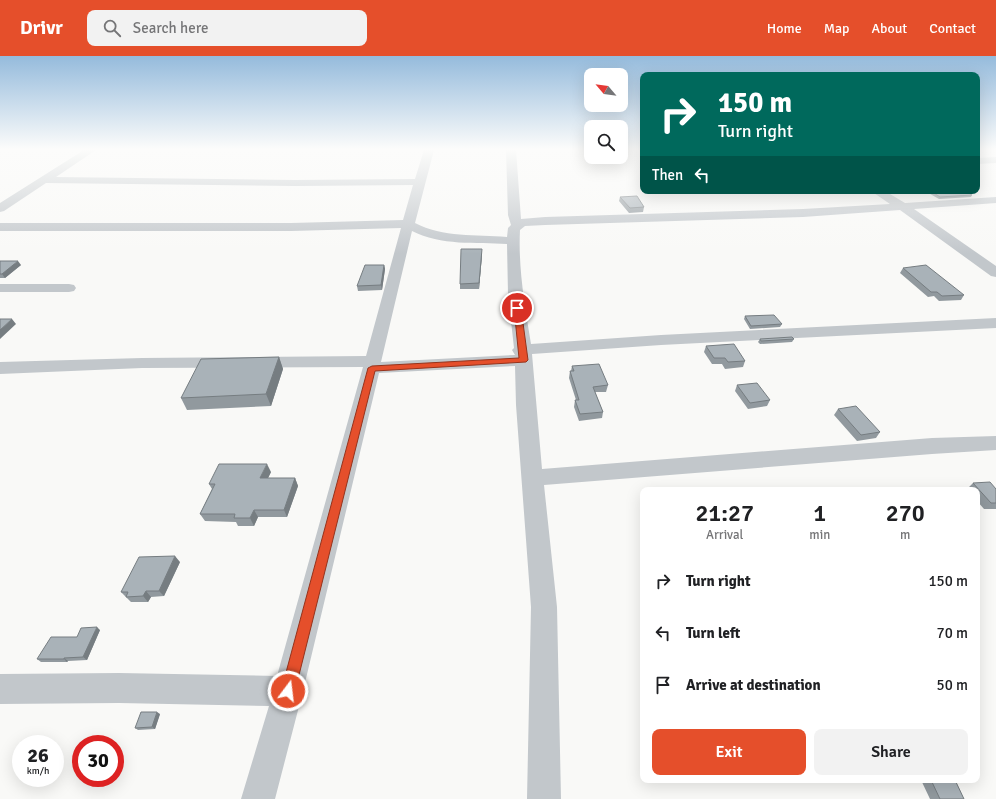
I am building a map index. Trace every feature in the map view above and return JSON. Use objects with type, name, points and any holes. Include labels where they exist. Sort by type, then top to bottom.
[{"type":"street","points":[[0,208],[6,200],[37,185]]},
{"type":"street","points":[[258,799],[288,691],[408,224],[420,185]]},
{"type":"street","points":[[513,185],[522,355],[544,607],[544,799]]},
{"type":"street","points":[[882,194],[901,205],[996,273]]},
{"type":"street","points":[[0,227],[291,227],[408,224],[418,231],[439,236],[515,233],[526,222],[803,213],[901,205],[996,200]]},
{"type":"street","points":[[0,288],[70,288]]},
{"type":"street","points":[[0,368],[142,363],[373,365],[522,355],[661,340],[996,323]]},
{"type":"street","points":[[532,478],[932,446],[996,443]]},
{"type":"street","points":[[0,689],[119,688],[288,691]]},
{"type":"building","points":[[936,194],[972,195],[940,197]]},
{"type":"building","points":[[637,196],[644,207],[630,208],[620,197]]},
{"type":"building","points":[[461,249],[482,249],[479,283],[460,284]]},
{"type":"building","points":[[0,261],[18,261],[0,274]]},
{"type":"building","points":[[365,265],[384,265],[381,285],[357,286]]},
{"type":"building","points":[[926,265],[964,295],[942,296],[937,292],[931,292],[903,268]]},
{"type":"building","points":[[774,315],[782,324],[751,326],[745,316]]},
{"type":"building","points":[[0,319],[12,319],[0,330]]},
{"type":"building","points":[[792,337],[794,339],[761,341],[760,339]]},
{"type":"building","points":[[734,344],[745,361],[728,362],[725,358],[714,358],[706,346]]},
{"type":"building","points":[[279,357],[266,394],[181,398],[201,359]]},
{"type":"building","points":[[599,364],[608,385],[593,387],[603,412],[580,414],[575,400],[579,400],[570,371],[574,371],[572,366]]},
{"type":"building","points":[[757,383],[770,400],[750,403],[737,385]]},
{"type":"building","points":[[856,406],[880,432],[861,435],[838,409]]},
{"type":"building","points":[[219,464],[267,464],[260,478],[295,478],[284,510],[254,510],[250,518],[234,518],[235,514],[200,514],[215,484],[209,484]]},
{"type":"building","points":[[990,482],[996,489],[996,503],[991,503],[980,491],[980,487],[977,487],[973,483]]},
{"type":"building","points":[[175,556],[159,591],[146,591],[143,596],[126,597],[128,592],[121,592],[139,557]]},
{"type":"building","points":[[97,627],[83,657],[37,659],[51,637],[77,637],[81,628]]},
{"type":"building","points":[[141,712],[157,712],[152,727],[135,728]]},
{"type":"building","points":[[932,783],[956,783],[964,799],[940,799]]},
{"type":"route","points":[[288,691],[372,368],[524,360],[521,350],[517,308]]}]
